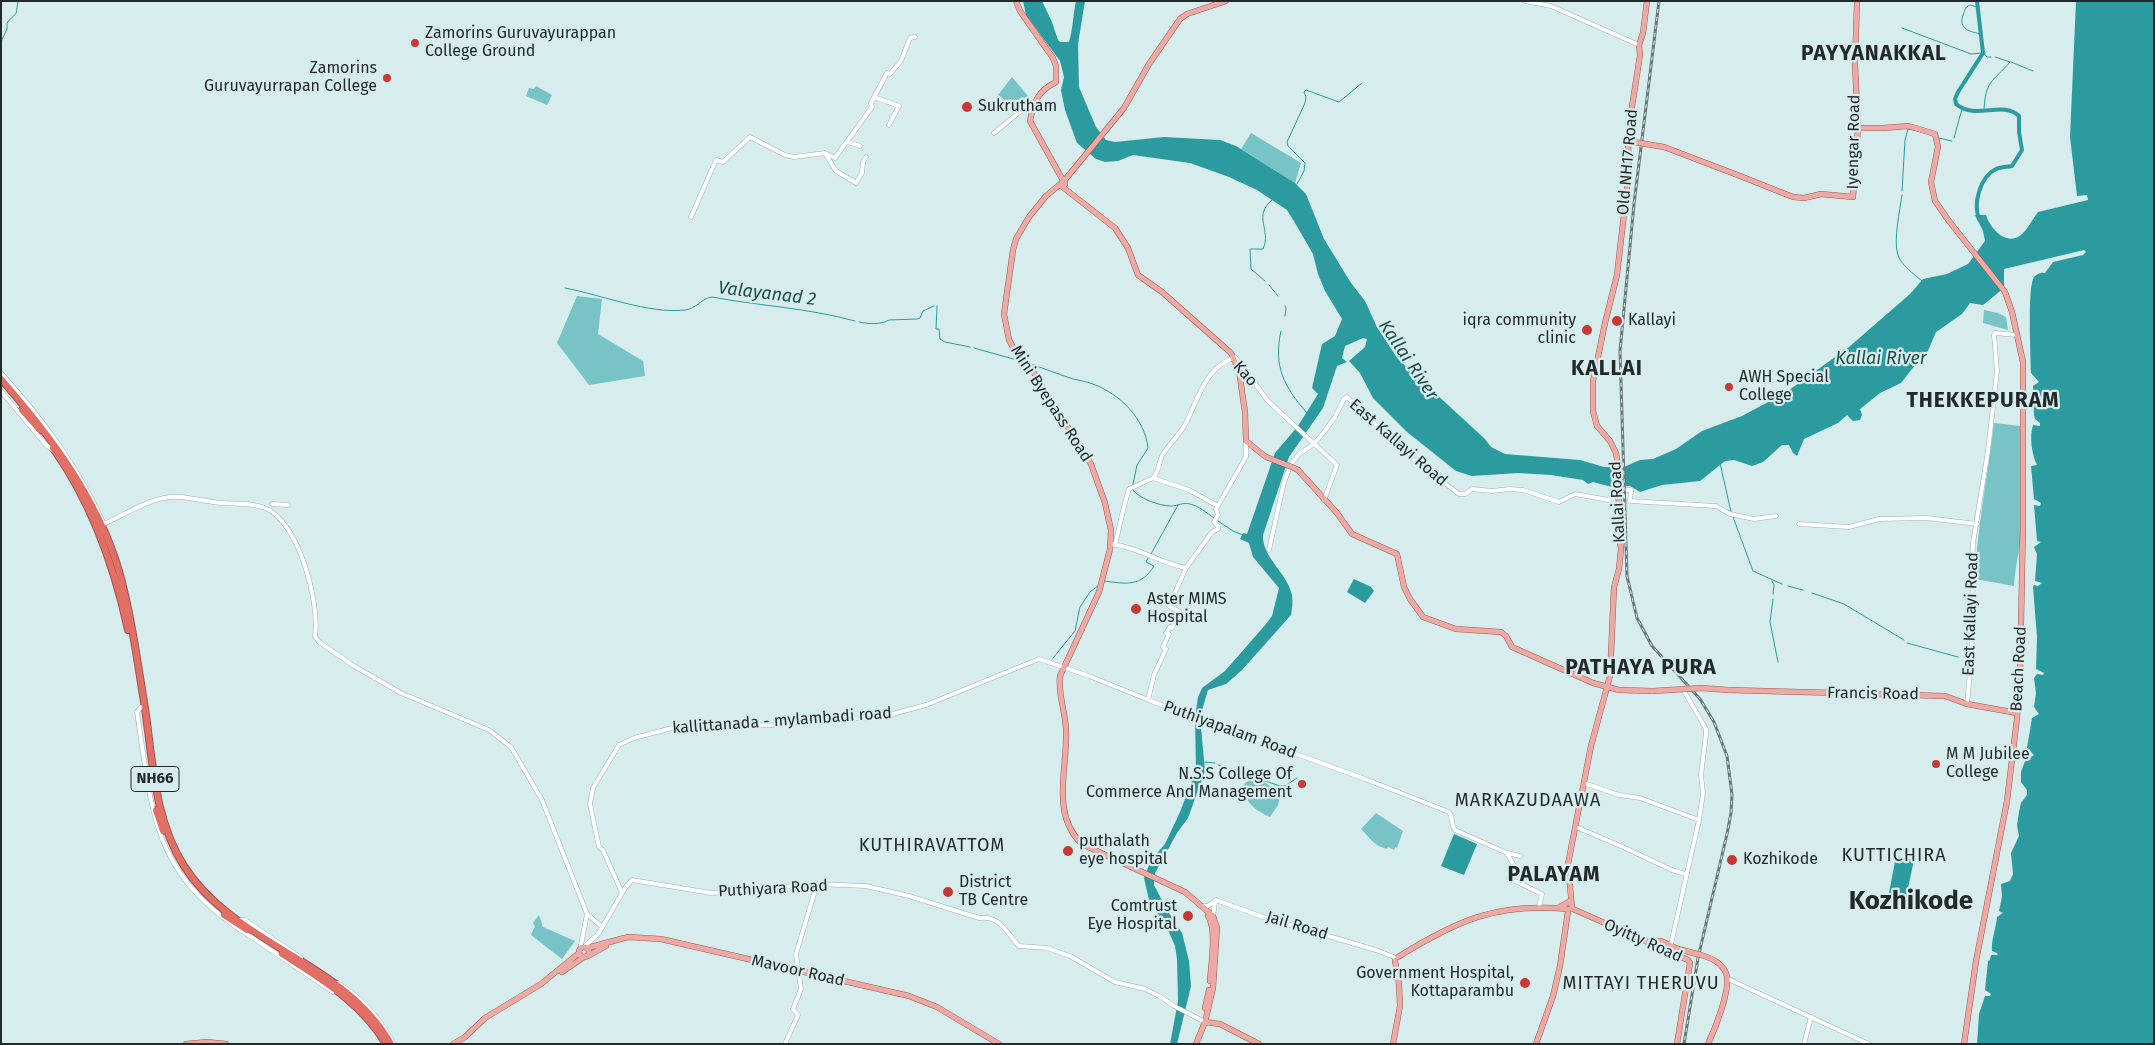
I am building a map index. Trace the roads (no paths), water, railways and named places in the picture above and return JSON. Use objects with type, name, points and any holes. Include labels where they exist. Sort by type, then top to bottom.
[{"type":"highway","name":"NH66","points":[[1,379],[59,449],[95,511],[118,570],[129,614],[157,796],[168,834],[184,866],[201,888],[221,907],[356,998],[376,1019],[393,1044]]},
{"type":"highway","name":"NH66","points":[[1,386],[55,451],[90,512],[114,571],[132,648],[155,806],[169,847],[185,874],[206,899],[250,935],[349,1000],[370,1020],[385,1044]]},
{"type":"main road","points":[[1016,1],[1020,11],[1056,66],[1056,82],[1043,88],[1034,103],[1030,121],[1062,183],[1069,191],[1116,228],[1128,248],[1138,275],[1162,292],[1221,342],[1235,357],[1244,404],[1246,441],[1266,457],[1298,470],[1324,500]]},
{"type":"main road","name":"Mini Byepass Road","points":[[1213,916],[1185,892],[1082,844],[1075,838],[1066,819],[1063,809],[1063,786],[1066,731],[1059,685],[1062,667],[1099,592],[1113,544],[1105,503],[1091,464],[1029,365],[1008,340],[1004,314],[1016,239],[1028,218],[1046,196],[1062,183],[1106,132],[1124,108],[1149,64],[1180,19],[1187,14],[1226,1]]},
{"type":"main road","name":"Old NH17 Road","points":[[1605,323],[1617,275],[1629,170],[1628,140],[1639,61],[1638,45],[1643,33],[1647,1]]},
{"type":"main road","name":"Iyengar Road","points":[[1628,140],[1664,147],[1735,174],[1778,193],[1804,198],[1821,194],[1853,197],[1858,128],[1855,68],[1857,1]]},
{"type":"main road","name":"Beach Road","points":[[1858,128],[1909,126],[1935,134],[1938,147],[1931,182],[1935,200],[1949,222],[2005,292],[2012,312],[2023,362],[2024,487],[2020,676],[2017,713],[2006,809],[1990,884],[1964,1044]]},
{"type":"main road","name":"Kallai Road","points":[[1537,1044],[1555,995],[1571,907],[1568,864],[1591,746],[1610,676],[1614,587],[1619,569],[1621,549],[1618,527],[1620,512],[1617,459],[1610,442],[1597,426],[1593,411],[1593,381],[1605,323]]},
{"type":"main road","name":"Francis Road","points":[[1324,500],[1337,513],[1353,535],[1397,554],[1404,587],[1413,604],[1423,616],[1456,629],[1501,632],[1506,636],[1512,647],[1607,688],[1653,691],[1702,688],[1945,696],[1967,704],[2017,713]]},
{"type":"main road","points":[[1595,683],[1606,682],[1610,676]]},
{"type":"main road","points":[[1610,676],[1611,686],[1619,690]]},
{"type":"main road","points":[[1595,683],[1602,689],[1605,695]]},
{"type":"main road","name":"Oyitty Road","points":[[1396,959],[1447,928],[1472,918],[1498,911],[1539,907],[1571,907],[1690,963],[1677,1044]]},
{"type":"main road","points":[[1204,1021],[1210,987],[1213,939],[1211,920],[1205,911]]},
{"type":"main road","points":[[1194,1044],[1204,1021],[1213,988],[1216,928],[1213,916]]},
{"type":"main road","name":"Mavoor Road","points":[[453,1044],[465,1037],[485,1018],[541,984],[582,950],[618,938],[645,937],[676,942],[915,1000],[963,1024],[994,1044]]},
{"type":"main road","name":"Mavoor Road","points":[[459,1044],[491,1018],[586,956],[616,941],[645,939],[676,944],[920,999],[960,1019],[999,1044]]},
{"type":"main road","points":[[1653,946],[1658,940],[1671,944],[1716,961],[1725,972],[1728,979],[1708,1044]]},
{"type":"main road","points":[[582,950],[590,951],[586,956],[582,950]]},
{"type":"main road","points":[[1394,1043],[1402,1006],[1396,959]]},
{"type":"main road","points":[[1204,1021],[1220,1024],[1259,1044]]},
{"type":"main road","points":[[186,1044],[207,1042],[226,1044]]},
{"type":"main road","points":[[198,1044],[211,1044]]},
{"type":"street","points":[[1525,1],[1551,6],[1638,45]]},
{"type":"street","points":[[691,217],[716,160],[723,162],[750,137],[785,155],[794,157],[825,153],[835,158],[872,107],[871,103],[887,73],[890,74],[901,61],[910,38],[915,36]]},
{"type":"street","points":[[874,97],[899,106],[889,125]]},
{"type":"street","points":[[994,133],[1016,114],[1034,103]]},
{"type":"street","points":[[848,142],[860,146]]},
{"type":"street","points":[[825,153],[836,171],[856,183],[862,173],[863,162],[866,156]]},
{"type":"street","name":"East Kallayi Road","points":[[1967,704],[1972,650],[1973,543],[1997,371],[1994,334],[2017,336]]},
{"type":"street","name":"Kao","points":[[1153,478],[1158,472],[1162,456],[1185,424],[1209,374],[1227,360],[1235,357],[1268,401],[1337,465],[1324,500]]},
{"type":"street","points":[[1,373],[65,451],[85,484],[104,524],[145,504],[174,496],[215,503],[238,503],[258,506],[266,508],[277,516],[290,531],[304,563],[317,622],[315,636],[342,658],[401,693],[492,732],[511,747],[542,800],[587,914],[602,927]]},
{"type":"street","points":[[1,391],[46,444],[55,451]]},
{"type":"street","name":"East Kallayi Road","points":[[1292,466],[1299,454],[1314,444],[1335,417],[1343,400],[1347,397],[1405,453],[1459,494],[1465,494],[1472,489],[1492,492],[1510,489],[1532,493],[1559,502],[1575,494],[1595,496],[1609,500],[1614,490],[1631,490],[1630,501],[1716,506],[1730,514],[1754,519],[1776,516]]},
{"type":"street","points":[[1148,700],[1154,674],[1166,649],[1163,647],[1169,634],[1166,633],[1180,616],[1180,612],[1169,606],[1186,568],[1212,532],[1218,528],[1214,522],[1218,515],[1216,509],[1246,457],[1246,441]]},
{"type":"street","points":[[1269,550],[1284,482],[1292,466]]},
{"type":"street","points":[[1186,568],[1165,560],[1153,559],[1136,549],[1113,544],[1120,524],[1121,511],[1129,489],[1153,478],[1189,490],[1218,506]]},
{"type":"street","points":[[272,504],[288,505]]},
{"type":"street","points":[[1799,524],[1849,527],[1879,520],[1926,518],[1977,524]]},
{"type":"street","name":"Puthiyapalam Road","points":[[1039,659],[1448,812],[1452,816],[1452,827],[1455,830],[1507,854],[1520,856]]},
{"type":"street","name":"kallittanada - mylambadi road","points":[[622,892],[603,850],[599,848],[590,804],[593,788],[619,745],[634,738],[672,728],[775,725],[886,716],[926,705],[1039,659]]},
{"type":"street","points":[[1671,944],[1698,820],[1702,793],[1701,775],[1706,728],[1684,691]]},
{"type":"street","points":[[1584,783],[1619,795],[1640,798],[1698,820]]},
{"type":"street","points":[[1576,827],[1622,844],[1685,874]]},
{"type":"street","points":[[1507,854],[1514,866],[1509,878],[1542,894],[1539,907]]},
{"type":"street","name":"Puthiyara Road","points":[[622,892],[632,880],[711,893],[817,884],[866,886],[909,896],[979,918],[988,916],[996,919],[1019,946],[1047,948],[1070,956],[1115,982],[1145,989],[1204,1021]]},
{"type":"street","points":[[785,1044],[798,1015],[793,1009],[802,989],[796,954],[817,884]]},
{"type":"street","points":[[582,950],[602,927],[622,892]]},
{"type":"street","points":[[1200,905],[1208,906],[1216,900]]},
{"type":"street","points":[[1205,911],[1210,909],[1216,900]]},
{"type":"street","points":[[1213,916],[1216,900]]},
{"type":"street","name":"Jail Road","points":[[1216,900],[1263,917],[1376,950],[1396,959]]},
{"type":"street","points":[[582,950],[587,914]]},
{"type":"street","points":[[1728,979],[1869,1044]]},
{"type":"street","points":[[1804,1044],[1811,1017]]},
{"type":"water","name":"Kallai River","points":[[1023,1],[1042,1],[1058,40],[1060,42],[1069,42],[1076,1],[1085,1],[1078,44],[1079,87],[1096,127],[1106,140],[1115,142],[1164,137],[1220,140],[1236,146],[1295,183],[1306,194],[1324,239],[1351,283],[1365,301],[1377,327],[1398,359],[1485,439],[1491,447],[1505,454],[1580,460],[1604,467],[1624,467],[1640,460],[1653,459],[1676,449],[1702,431],[1742,416],[1785,393],[1849,347],[1910,294],[1923,279],[1947,274],[1968,264],[1985,241],[1983,231],[1975,215],[1986,215],[1998,233],[2012,239],[2024,232],[2038,212],[2088,200],[2087,195],[2077,196],[2070,137],[2076,1],[2154,1],[2154,1044],[1977,1044],[1979,1014],[1985,996],[1990,996],[1991,994],[1985,990],[1988,961],[1991,955],[1998,955],[1992,951],[1992,947],[1997,917],[2003,913],[1999,911],[2002,897],[2001,884],[2010,881],[2013,874],[2011,853],[2019,836],[2017,825],[2021,803],[2027,795],[2027,790],[2021,782],[2021,772],[2025,761],[2034,755],[2027,748],[2032,718],[2039,714],[2034,707],[2036,693],[2034,678],[2037,674],[2043,675],[2044,673],[2036,669],[2037,637],[2033,587],[2042,583],[2035,581],[2037,554],[2034,547],[2041,542],[2037,541],[2034,505],[2040,506],[2041,503],[2034,499],[2031,466],[2037,465],[2032,446],[2031,435],[2033,425],[2040,426],[2034,415],[2033,386],[2039,382],[2031,373],[2030,308],[2032,284],[2034,277],[2045,273],[2053,262],[2083,255],[2086,252],[2084,250],[2004,269],[2004,288],[1983,305],[1970,303],[1962,314],[1936,332],[1927,353],[1901,383],[1880,393],[1860,409],[1862,415],[1860,420],[1853,421],[1847,415],[1838,423],[1804,439],[1797,456],[1789,445],[1782,445],[1763,462],[1752,466],[1734,460],[1725,461],[1700,481],[1662,485],[1640,492],[1630,486],[1612,487],[1593,482],[1588,484],[1583,480],[1551,475],[1518,473],[1472,476],[1456,471],[1407,432],[1373,398],[1360,373],[1349,361],[1365,347],[1367,339],[1363,338],[1345,346],[1342,358],[1347,362],[1337,366],[1323,408],[1289,457],[1263,535],[1266,551],[1289,587],[1292,597],[1291,615],[1242,670],[1226,684],[1208,690],[1200,717],[1205,771],[1188,818],[1177,833],[1155,873],[1154,885],[1182,933],[1189,961],[1191,986],[1177,1044],[1170,1044],[1178,1001],[1175,946],[1168,930],[1149,900],[1144,878],[1151,860],[1165,844],[1196,770],[1195,718],[1198,697],[1202,688],[1225,671],[1272,616],[1279,588],[1253,557],[1249,543],[1240,539],[1243,533],[1247,534],[1275,453],[1298,426],[1318,394],[1312,388],[1322,344],[1335,336],[1342,319],[1325,291],[1313,254],[1287,210],[1257,190],[1229,177],[1190,163],[1133,155],[1118,161],[1105,162],[1096,159],[1077,143],[1065,110],[1061,90],[1064,77],[1060,61],[1026,15]]},
{"type":"water","points":[[1354,579],[1371,587],[1374,591],[1365,603],[1347,592]]},
{"type":"water","points":[[1454,834],[1477,844],[1464,875],[1441,866]]},
{"type":"water","name":"KUTTICHIRA","points":[[1896,856],[1914,860],[1905,902],[1888,898]]},
{"type":"waterway","points":[[1,42],[7,29],[7,23],[16,13],[18,1]]},
{"type":"waterway","points":[[1977,1],[1983,53],[1958,92],[1955,99],[1956,104],[1972,111],[2005,110],[2019,116],[2022,150],[2012,166],[1996,169],[1990,173],[1982,184],[1977,206],[1979,219]]},
{"type":"waterway","points":[[1977,7],[1970,5],[1966,8],[1962,24],[1969,31],[1982,34]]},
{"type":"waterway","points":[[1902,28],[1971,54],[1983,53],[1987,57],[1991,57]]},
{"type":"waterway","points":[[1984,111],[1988,87],[2010,62],[1995,57]]},
{"type":"waterway","points":[[2011,62],[2033,71]]},
{"type":"waterway","points":[[1297,184],[1304,171],[1305,163],[1288,146],[1287,142],[1305,103],[1306,97],[1304,92],[1306,90],[1339,102],[1362,83]]},
{"type":"waterway","points":[[1954,138],[1962,109]]},
{"type":"waterway","points":[[1902,191],[1905,140],[1908,129],[1918,131]]},
{"type":"waterway","points":[[1939,138],[1952,141]]},
{"type":"waterway","points":[[1902,195],[1897,234],[1898,255],[1905,266],[1922,281]]},
{"type":"waterway","points":[[1265,281],[1251,269],[1250,249],[1263,249],[1265,242],[1263,212],[1272,200]]},
{"type":"waterway","points":[[1269,285],[1278,296]]},
{"type":"waterway","name":"Valayanad 2","points":[[565,288],[656,309],[685,310],[712,297],[820,313],[855,321]]},
{"type":"waterway","name":"Valayanad 2","points":[[859,322],[874,324],[889,320],[917,319],[920,318],[923,311],[934,306]]},
{"type":"waterway","name":"Valayanad 2","points":[[937,306],[936,329],[939,329],[940,339],[945,342],[970,347]]},
{"type":"waterway","points":[[1285,306],[1285,316]]},
{"type":"waterway","points":[[1281,331],[1278,355],[1282,375],[1292,394],[1307,413]]},
{"type":"waterway","points":[[974,348],[1024,362]]},
{"type":"waterway","points":[[1031,364],[1103,388],[1130,409],[1142,427],[1148,448],[1137,465],[1133,484]]},
{"type":"waterway","points":[[1720,463],[1731,512]]},
{"type":"waterway","points":[[1132,489],[1155,503],[1166,506],[1190,504],[1200,508],[1214,518]]},
{"type":"waterway","points":[[1151,554],[1178,505]]},
{"type":"waterway","name":"KUTTICHIRA","points":[[1733,517],[1753,571],[1782,584]]},
{"type":"waterway","points":[[1218,521],[1243,535]]},
{"type":"waterway","points":[[1104,581],[1120,583],[1139,581],[1154,566],[1146,562],[1148,558]]},
{"type":"waterway","name":"KUTTICHIRA","points":[[1772,581],[1774,585],[1773,594]]},
{"type":"waterway","points":[[1053,658],[1075,631],[1080,607],[1090,592],[1099,585]]},
{"type":"waterway","points":[[1788,586],[1803,590]]},
{"type":"waterway","points":[[1812,593],[1844,604],[1904,640]]},
{"type":"waterway","name":"KUTTICHIRA","points":[[1773,599],[1770,622],[1778,662]]},
{"type":"waterway","points":[[1907,643],[1958,657]]},
{"type":"waterway","points":[[1205,762],[1215,763]]},
{"type":"waterway","points":[[1218,765],[1280,786],[1285,786],[1297,778]]},
{"type":"railway","points":[[1659,1],[1634,204],[1620,351],[1627,576],[1637,618],[1652,646],[1700,699],[1714,722],[1727,756],[1732,795],[1727,834],[1698,958],[1684,1044]]},
{"type":"place","name":"Zamorins Guruvayurappan College Ground","points":[[415,43]]},
{"type":"place","name":"Zamorins Guruvayurrapan College","points":[[387,78]]},
{"type":"place","name":"Sukrutham","points":[[967,107]]},
{"type":"place","name":"Kallayi","points":[[1617,321]]},
{"type":"place","name":"iqra community clinic","points":[[1587,330]]},
{"type":"place","name":"AWH Special College","points":[[1729,387]]},
{"type":"place","name":"Aster MIMS Hospital","points":[[1136,609]]},
{"type":"place","name":"M M Jubilee College","points":[[1936,764]]},
{"type":"place","name":"N.S.S College Of Commerce And Management","points":[[1302,784]]},
{"type":"place","name":"puthalath eye hospital","points":[[1068,851]]},
{"type":"place","name":"Kozhikode","points":[[1732,860]]},
{"type":"place","name":"District TB Centre","points":[[948,892]]},
{"type":"place","name":"Comtrust Eye Hospital","points":[[1188,916]]},
{"type":"place","name":"Government Hospital, Kottaparambu","points":[[1525,983]]},
{"type":"district","name":"PAYYANAKKAL","points":[[1874,54]]},
{"type":"district","name":"KALLAI","points":[[1607,369]]},
{"type":"district","name":"THEKKEPURAM","points":[[1983,401]]},
{"type":"district","name":"PATHAYA PURA","points":[[1641,668]]},
{"type":"district","name":"MARKAZUDAAWA","points":[[1528,801]]},
{"type":"district","name":"KUTHIRAVATTOM","points":[[932,846]]},
{"type":"district","name":"KUTTICHIRA","points":[[1894,856]]},
{"type":"district","name":"PALAYAM","points":[[1554,875]]},
{"type":"district","name":"Kozhikode","points":[[1911,902]]},
{"type":"district","name":"MITTAYI THERUVU","points":[[1641,984]]}]
